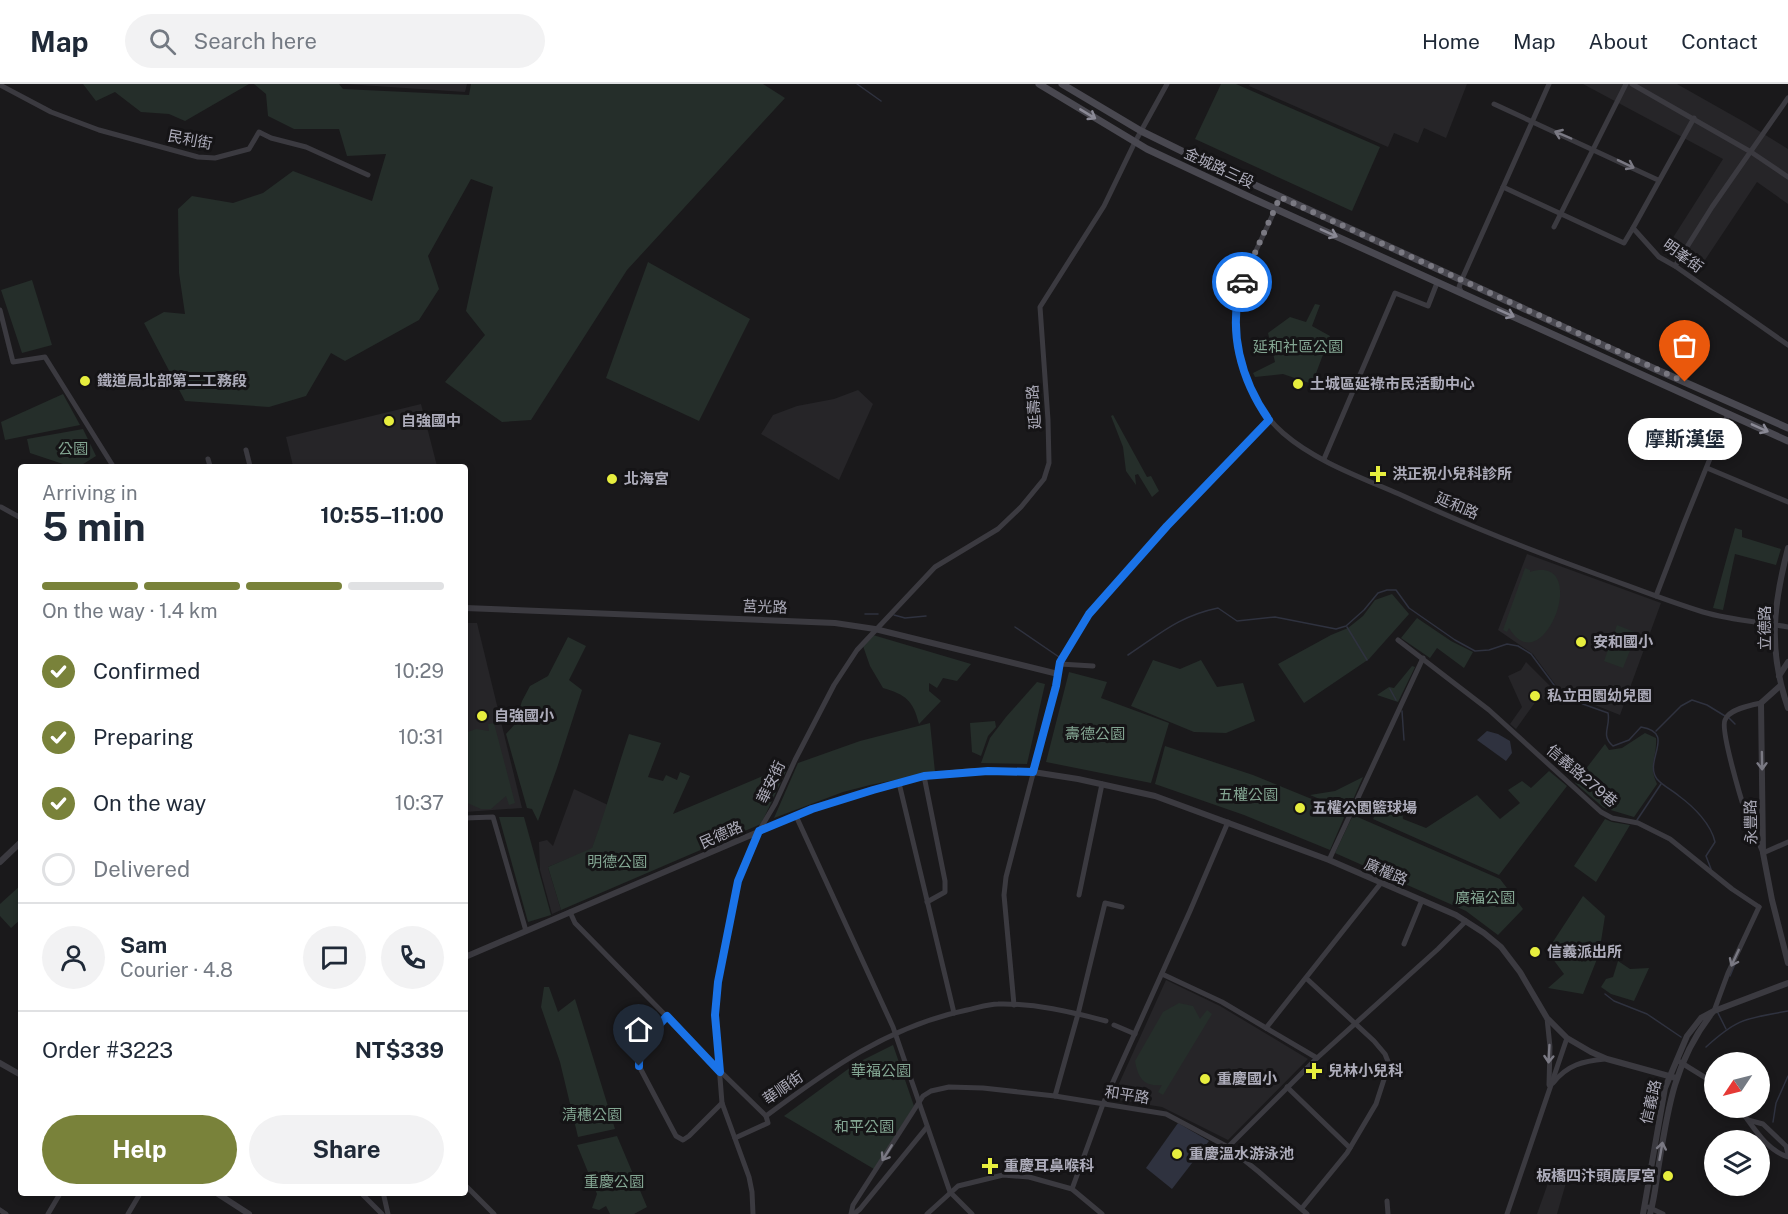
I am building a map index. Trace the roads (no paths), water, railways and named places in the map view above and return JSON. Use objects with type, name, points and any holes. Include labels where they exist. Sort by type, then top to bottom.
[{"type":"main road","name":"金城路三段","points":[[1039,84],[1135,142],[1275,209],[1788,441]]},
{"type":"main road","name":"金城路三段","points":[[1062,84],[1141,131],[1280,197],[1788,428]]},
{"type":"street","name":"延壽路","points":[[875,629],[935,567],[998,529],[1021,507],[1044,479],[1049,463],[1048,420],[1040,308],[1104,206],[1135,142],[1167,84]]},
{"type":"street","points":[[1462,293],[1459,287],[1462,279],[1549,84]]},
{"type":"street","points":[[1554,227],[1626,84]]},
{"type":"street","points":[[1632,84],[1694,118],[1788,177]]},
{"type":"street","name":"民利街","points":[[0,85],[51,112],[99,130],[198,157],[215,158],[249,149],[259,132],[270,138],[306,147],[368,175]]},
{"type":"street","points":[[1675,266],[1712,207],[1788,98]]},
{"type":"street","points":[[1494,104],[1658,180]]},
{"type":"street","points":[[1503,187],[1624,243],[1694,118]]},
{"type":"street","name":"延和路","points":[[1280,197],[1246,269],[1239,293],[1236,340],[1242,366],[1255,397],[1269,420],[1294,442],[1324,459],[1453,519],[1656,596],[1705,612],[1788,627]]},
{"type":"street","name":"明峯街","points":[[1633,228],[1659,258],[1675,266],[1788,345]]},
{"type":"street","points":[[1324,459],[1395,293],[1428,306],[1437,282]]},
{"type":"street","points":[[0,310],[13,362],[45,357],[112,464]]},
{"type":"street","points":[[1656,596],[1728,414]]},
{"type":"street","points":[[1014,1005],[1004,895],[1009,861],[1060,664],[1089,614],[1104,595],[1269,420]]},
{"type":"street","points":[[246,450],[250,464]]},
{"type":"street","points":[[208,459],[209,464]]},
{"type":"street","points":[[1707,468],[1788,502]]},
{"type":"street","points":[[3,507],[18,516]]},
{"type":"street","name":"立德路","points":[[1788,548],[1773,624],[1780,686],[1788,708]]},
{"type":"street","name":"莒光路","points":[[468,608],[811,621],[875,629],[1058,674]]},
{"type":"street","name":"華安街","points":[[753,1214],[752,1192],[748,1177],[722,1103],[715,1015],[718,982],[738,881],[759,831],[834,685],[857,650],[875,629]]},
{"type":"street","name":"信義路279巷","points":[[1398,640],[1489,710],[1601,812],[1612,818],[1638,823],[1670,840],[1698,860],[1732,890],[1759,907]]},
{"type":"street","points":[[1329,860],[1423,658]]},
{"type":"street","points":[[1779,676],[1788,662]]},
{"type":"street","points":[[1060,664],[1093,666]]},
{"type":"street","points":[[1780,686],[1761,703],[1747,706],[1729,715],[1724,726],[1746,813],[1763,853],[1788,842]]},
{"type":"street","name":"永豐路","points":[[1761,703],[1763,853],[1788,963]]},
{"type":"street","name":"民德路","points":[[468,956],[759,831],[873,790],[924,776],[988,771],[1033,772]]},
{"type":"street","name":"廣權路","points":[[1033,772],[1155,796],[1329,860],[1466,921],[1501,947],[1520,972],[1547,1018],[1567,1038],[1607,1059],[1672,1077]]},
{"type":"street","points":[[924,776],[945,892],[927,902]]},
{"type":"street","points":[[899,783],[954,1013]]},
{"type":"street","points":[[1079,895],[1102,784]]},
{"type":"street","points":[[796,816],[895,1032],[950,1192],[972,1214]]},
{"type":"street","points":[[468,818],[493,818],[526,931]]},
{"type":"street","points":[[1072,1189],[1103,1104],[1228,822]]},
{"type":"street","points":[[0,862],[18,845]]},
{"type":"street","points":[[1266,1028],[1381,883]]},
{"type":"street","points":[[1404,944],[1422,900]]},
{"type":"street","points":[[1714,1011],[1728,972],[1759,907],[1772,900]]},
{"type":"street","points":[[1055,1096],[1105,903],[1122,907]]},
{"type":"street","name":"華順街","points":[[570,912],[575,923],[766,1116],[848,1058],[895,1032],[928,1019],[996,1004],[1032,1005],[1106,1021]]},
{"type":"street","points":[[1228,1147],[1317,1058],[1446,942],[1466,921]]},
{"type":"street","points":[[1162,974],[1222,1002],[1317,1058]]},
{"type":"street","points":[[1302,1209],[1350,1148],[1376,1104],[1389,1065],[1385,1054],[1356,1023],[1306,978]]},
{"type":"street","points":[[1714,1011],[1788,983]]},
{"type":"street","name":"信義路","points":[[1643,1214],[1649,1210],[1669,1105],[1672,1077],[1695,1037],[1714,1011]]},
{"type":"street","points":[[667,1016],[645,1041],[639,1056],[639,1066],[676,1136],[682,1140],[689,1136],[722,1103]]},
{"type":"street","points":[[1547,1018],[1550,1041],[1549,1089]]},
{"type":"street","points":[[1114,1025],[1135,1034]]},
{"type":"street","points":[[1507,1214],[1567,1038]]},
{"type":"street","points":[[1549,1089],[1559,1075],[1572,1065],[1587,1060],[1607,1059]]},
{"type":"street","points":[[1680,1061],[1704,1076]]},
{"type":"street","points":[[0,1063],[18,1073]]},
{"type":"street","name":"和平路","points":[[918,1103],[927,1093],[949,1087],[983,1088],[1055,1096],[1166,1114],[1228,1147],[1307,1214]]},
{"type":"street","points":[[1287,1087],[1350,1148]]},
{"type":"street","points":[[852,1214],[853,1205],[918,1103]]},
{"type":"street","points":[[735,1138],[768,1123],[766,1116]]},
{"type":"street","points":[[1748,1120],[1756,1133],[1773,1150],[1788,1155]]},
{"type":"street","points":[[1748,1120],[1763,1124],[1786,1146],[1788,1155]]},
{"type":"street","points":[[852,1214],[860,1209],[927,1127]]},
{"type":"street","points":[[927,1214],[958,1186],[1003,1175],[1029,1178],[1072,1189],[1102,1214]]},
{"type":"street","points":[[468,1188],[494,1214]]},
{"type":"street","points":[[48,1214],[59,1196]]},
{"type":"street","points":[[128,1214],[139,1196]]},
{"type":"street","points":[[223,1196],[249,1214]]},
{"type":"street","points":[[364,1196],[382,1214]]},
{"type":"street","points":[[385,1196],[388,1214]]},
{"type":"street","points":[[1388,1201],[1388,1214]]},
{"type":"street","points":[[0,1210],[6,1214]]},
{"type":"street","points":[[1649,1210],[1663,1214]]},
{"type":"water","points":[[1487,731],[1510,741],[1512,753],[1506,761],[1477,740]]},
{"type":"water","name":"重慶溫水游泳池","points":[[1178,1123],[1209,1141],[1172,1189],[1146,1168]]},
{"type":"waterway","points":[[857,84],[881,101]]},
{"type":"waterway","points":[[1128,655],[1160,633],[1204,611],[1218,608],[1237,621],[1275,617],[1336,629],[1346,626],[1378,593],[1396,590],[1409,608],[1475,651],[1489,650],[1507,644],[1518,646],[1531,654],[1563,697],[1608,713],[1606,734],[1613,746],[1629,740],[1641,727],[1657,735],[1654,772],[1662,784],[1685,800],[1706,822],[1715,842],[1706,856],[1711,869]]},
{"type":"waterway","points":[[865,614],[878,614]]},
{"type":"waterway","points":[[894,615],[905,618],[926,616]]},
{"type":"waterway","points":[[1015,627],[1059,657]]},
{"type":"waterway","points":[[1347,627],[1367,660]]},
{"type":"waterway","points":[[1390,689],[1396,700]]},
{"type":"waterway","points":[[1656,731],[1681,706],[1692,700],[1707,705],[1725,716]]},
{"type":"waterway","points":[[1402,711],[1404,740]]},
{"type":"waterway","points":[[1729,718],[1735,724]]},
{"type":"waterway","points":[[1637,820],[1661,784]]},
{"type":"waterway","points":[[1730,976],[1735,964]]},
{"type":"waterway","points":[[1605,994],[1614,1001],[1647,1014],[1681,1037]]},
{"type":"waterway","points":[[1717,1011],[1726,1029]]},
{"type":"waterway","points":[[1706,1047],[1727,1030],[1744,1021],[1788,1011]]},
{"type":"waterway","points":[[1773,1122],[1776,1103],[1788,1076]]},
{"type":"place","name":"鐵道局北部第二工務段","points":[[85,381]]},
{"type":"place","name":"摩斯漢堡","points":[[1685,382]]},
{"type":"place","name":"土城區延祿市民活動中心","points":[[1298,384]]},
{"type":"place","name":"自強國中","points":[[389,421]]},
{"type":"place","name":"洪正祝小兒科診所","points":[[1378,474]]},
{"type":"place","name":"北海宮","points":[[612,479]]},
{"type":"place","name":"安和國小","points":[[1581,642]]},
{"type":"place","name":"私立田園幼兒園","points":[[1535,696]]},
{"type":"place","name":"自強國小","points":[[482,716]]},
{"type":"place","name":"五權公園籃球場","points":[[1300,808]]},
{"type":"place","name":"信義派出所","points":[[1535,952]]},
{"type":"place","name":"兒林小兒科","points":[[1314,1071]]},
{"type":"place","name":"重慶國小","points":[[1205,1079]]},
{"type":"place","name":"重慶溫水游泳池","points":[[1177,1154]]},
{"type":"place","name":"重慶耳鼻喉科","points":[[990,1166]]},
{"type":"place","name":"板橋四汴頭廣厚宮","points":[[1668,1176]]},
{"type":"park label","name":"延和社區公園","points":[[1298,347]]},
{"type":"park label","name":"公園","points":[[73,449]]},
{"type":"park label","name":"壽德公園","points":[[1095,734]]},
{"type":"park label","name":"五權公園","points":[[1248,795]]},
{"type":"park label","name":"明德公園","points":[[617,862]]},
{"type":"park label","name":"廣福公園","points":[[1485,898]]},
{"type":"park label","name":"華福公園","points":[[881,1071]]},
{"type":"park label","name":"清穗公園","points":[[592,1115]]},
{"type":"park label","name":"和平公園","points":[[864,1127]]},
{"type":"park label","name":"重慶公園","points":[[614,1182]]}]
